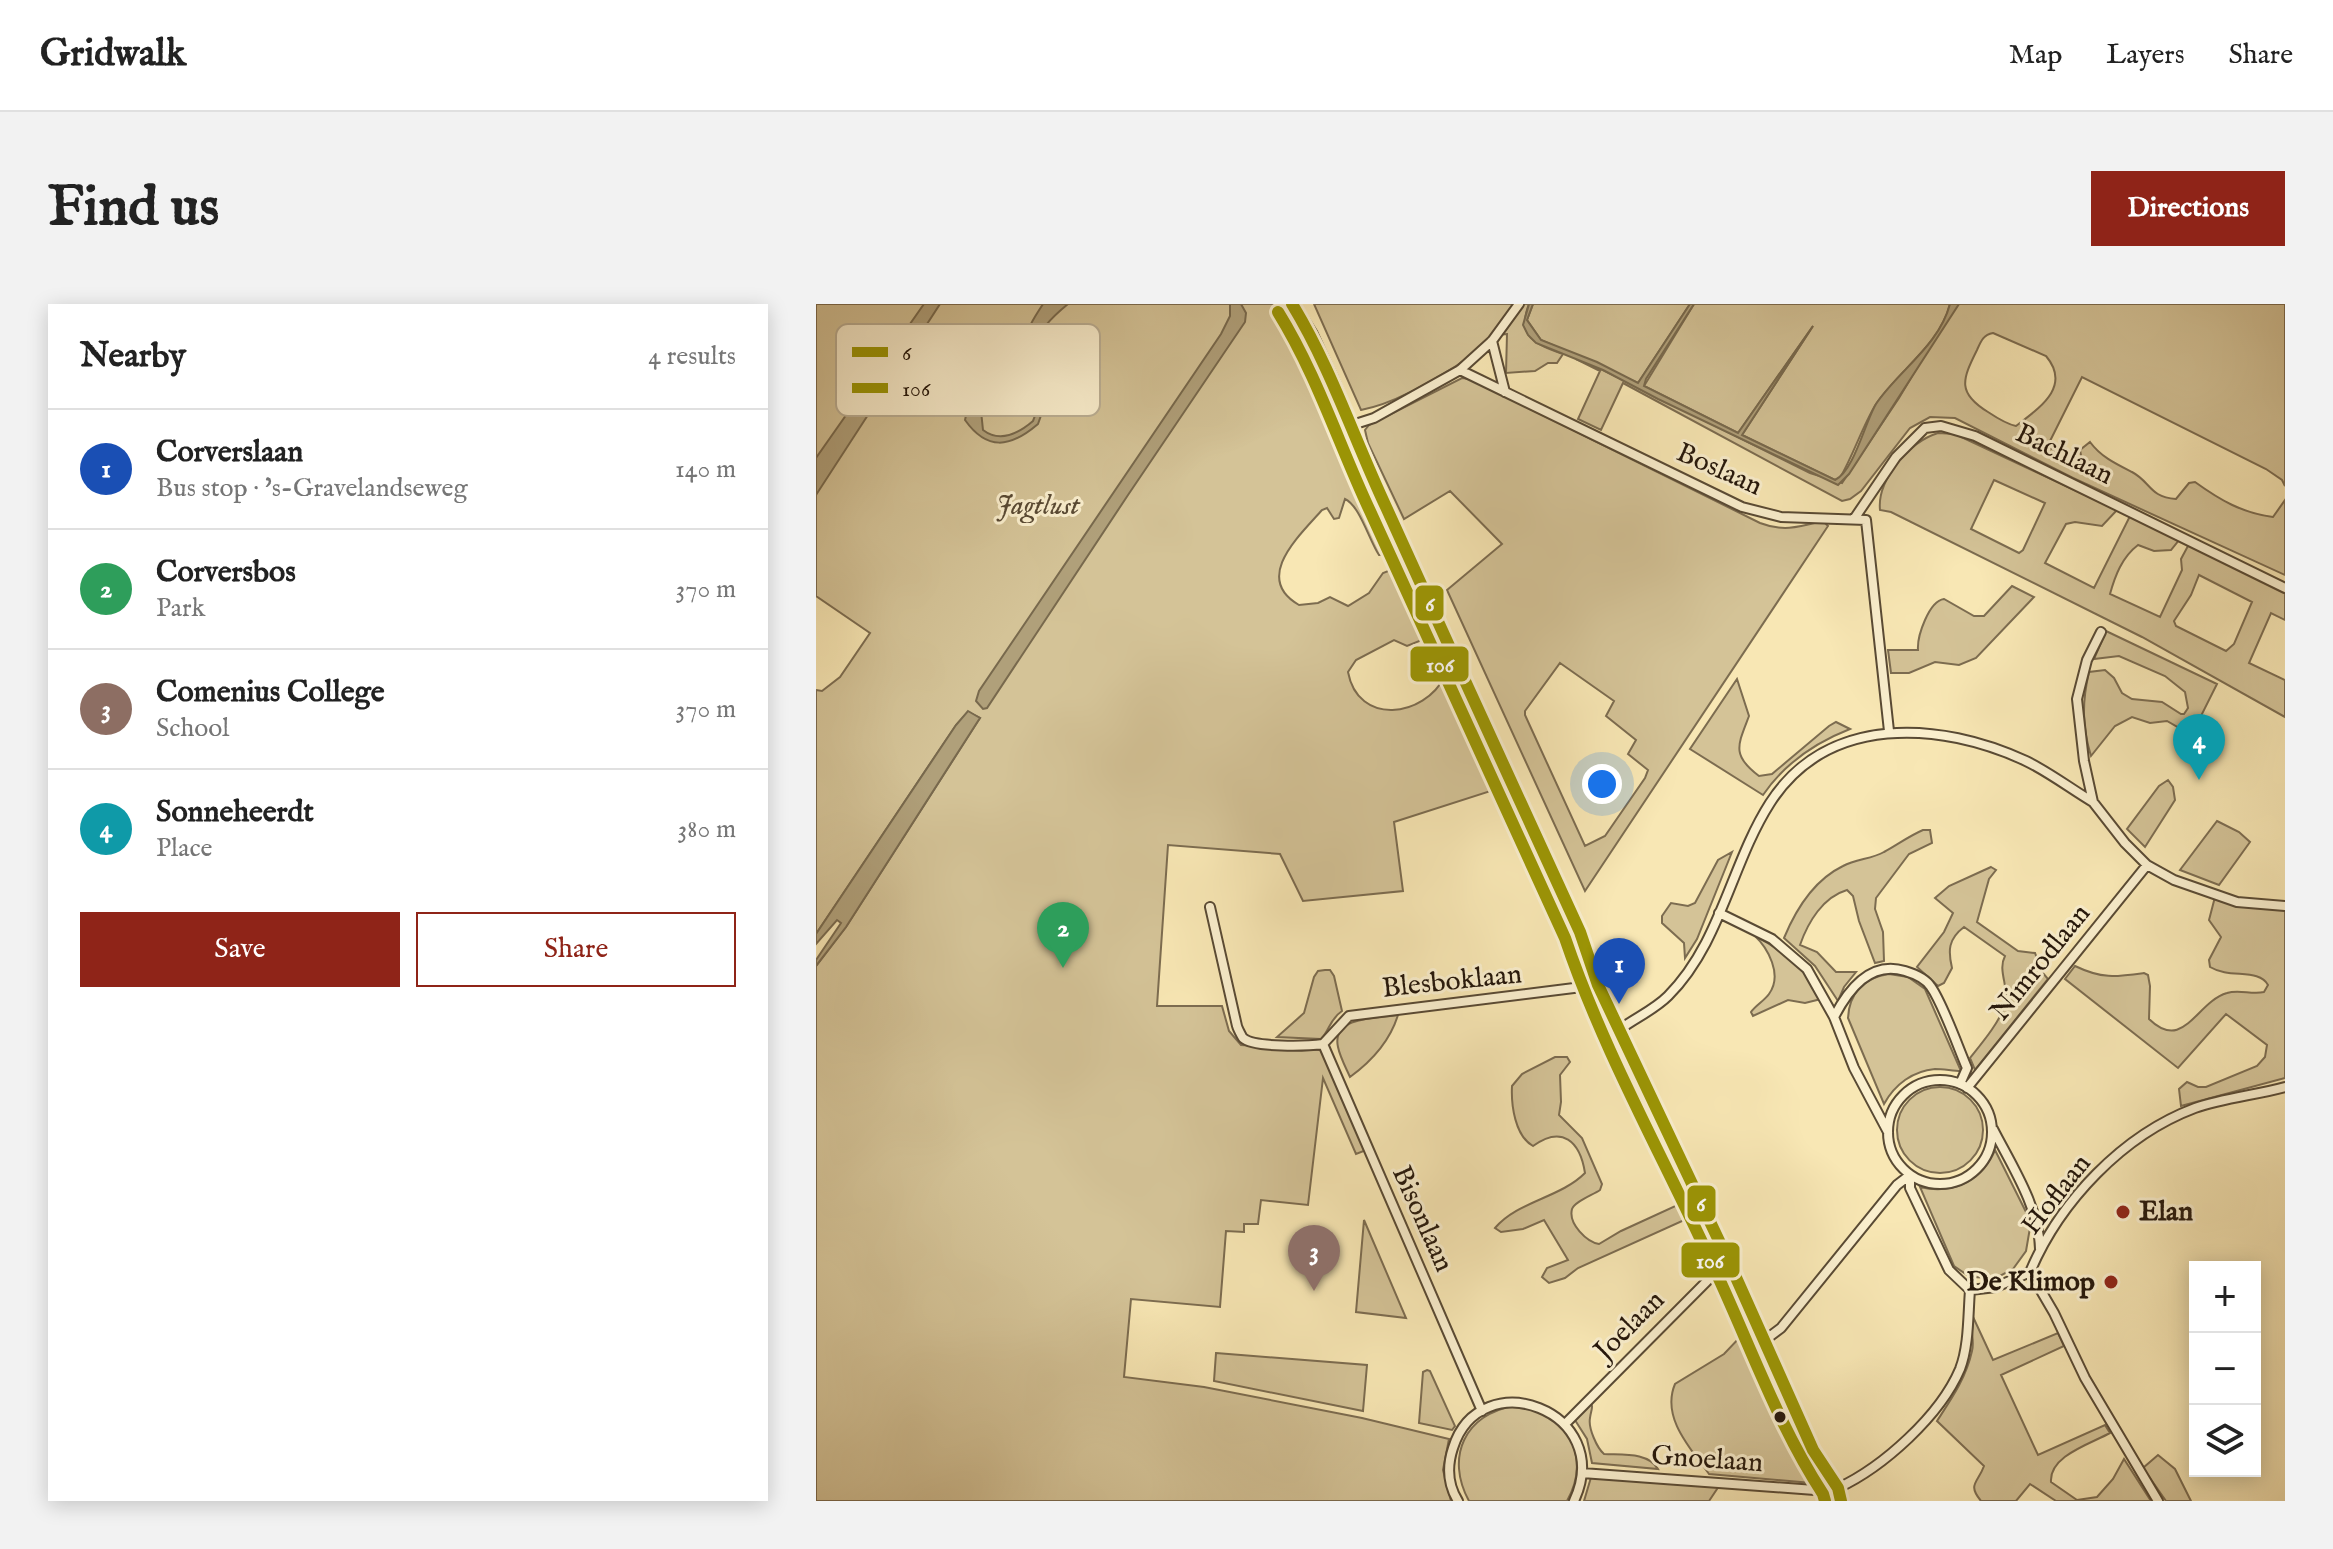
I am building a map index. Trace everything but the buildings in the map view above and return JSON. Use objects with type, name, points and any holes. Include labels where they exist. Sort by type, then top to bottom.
[{"type":"street","points":[[1292,304],[1311,335],[1349,426],[1580,932],[1598,985],[1835,1495],[1893,1451],[1944,1398],[1961,1367],[1970,1290],[1949,1270],[1910,1188],[1910,1175]]},
{"type":"street","points":[[1349,426],[1374,418],[1460,370],[1492,341],[1519,304]]},
{"type":"street","points":[[1492,341],[1505,392]]},
{"type":"street","name":"Boslaan","points":[[1460,370],[1742,507],[1781,517],[1854,519]]},
{"type":"street","name":"Bachlaan","points":[[1854,519],[1896,457],[1925,428],[1941,426],[1975,436],[2285,588]]},
{"type":"street","points":[[1854,519],[1866,520],[1889,731]]},
{"type":"street","points":[[2093,802],[2084,761],[2077,699],[2087,660],[2101,632]]},
{"type":"street","points":[[1619,1030],[1667,997],[1686,975],[1702,950],[1750,838],[1771,802],[1795,772],[1830,748],[1889,731],[1953,737],[2028,762],[2093,802],[2147,865],[2174,880],[2237,902],[2285,906]]},
{"type":"street","name":"Nimrodlaan","points":[[1964,1086],[2147,865]]},
{"type":"street","points":[[1210,907],[1242,1038],[1254,1043],[1323,1044]]},
{"type":"street","points":[[1719,913],[1772,939],[1807,969],[1834,1017],[1854,1068],[1888,1132],[1892,1152],[1910,1175],[1928,1183],[1947,1184],[1966,1178],[1981,1166],[1990,1148],[1992,1129]]},
{"type":"street","points":[[1834,1017],[1846,993],[1865,975],[1888,968],[1917,975],[1931,986],[1967,1068],[1964,1086]]},
{"type":"street","name":"Blesboklaan","points":[[1323,1044],[1349,1016],[1598,985]]},
{"type":"street","name":"Bisonlaan","points":[[1323,1044],[1482,1411]]},
{"type":"street","points":[[1888,1132],[1891,1116],[1899,1101],[1911,1089],[1927,1082],[1944,1081],[1964,1086],[1984,1106],[1992,1129],[2013,1166],[2039,1228],[2040,1250]]},
{"type":"street","name":"Hoflaan","points":[[1970,1290],[1996,1287],[2030,1272],[2040,1250],[2071,1204],[2136,1139],[2164,1121],[2198,1107],[2285,1087]]},
{"type":"street","points":[[1765,1340],[1781,1328],[1897,1185],[1910,1175]]},
{"type":"street","name":"Joelaan","points":[[1565,1424],[1722,1266],[1730,1264]]},
{"type":"street","points":[[2030,1272],[2054,1313],[2085,1378],[2158,1501]]},
{"type":"street","points":[[1458,1501],[1449,1476],[1455,1440],[1482,1411],[1503,1403],[1525,1403],[1547,1410],[1565,1424],[1575,1438],[1581,1455],[1582,1473],[1574,1501]]},
{"type":"street","name":"Gnoelaan","points":[[1582,1473],[1835,1495]]},
{"type":"green space","name":"Jagtlust","points":[[816,304],[1275,304],[1286,320],[1390,555],[1379,555],[1360,516],[1345,499],[1339,518],[1334,519],[1327,508],[1322,510],[1293,544],[1280,570],[1280,582],[1286,594],[1299,605],[1318,603],[1330,597],[1348,606],[1369,593],[1383,573],[1396,568],[1427,638],[1407,646],[1394,640],[1356,660],[1348,672],[1354,689],[1364,701],[1392,710],[1422,701],[1445,676],[1497,789],[1394,822],[1403,891],[1303,901],[1280,854],[1168,845],[1157,1006],[1222,1006],[1229,1031],[1241,1045],[1320,1050],[1326,1054],[1369,1149],[1356,1154],[1323,1078],[1308,1205],[1261,1200],[1258,1224],[1244,1224],[1244,1232],[1226,1231],[1220,1307],[1131,1299],[1124,1377],[1204,1387],[1362,1418],[1449,1439],[1443,1470],[1451,1501],[816,1501],[816,966],[846,927],[980,718],[968,712],[956,725],[816,934],[816,690],[822,691],[840,677],[870,633],[816,596]]},
{"type":"green space","points":[[1314,304],[1529,304],[1525,324],[1531,338],[1563,354],[1557,363],[1548,363],[1535,371],[1506,373],[1507,334],[1499,335],[1422,386],[1386,403],[1361,410]]},
{"type":"green space","points":[[1533,304],[1690,304],[1638,383],[1541,340],[1527,320]]},
{"type":"green space","points":[[1694,304],[1950,304],[1937,333],[1876,404],[1845,469],[1835,480],[1742,435],[1813,326],[1738,433],[1644,386]]},
{"type":"green space","points":[[1955,304],[2285,304],[2285,486],[2282,480],[2266,469],[2082,377],[2047,447],[2082,461],[2080,450],[2090,442],[2104,456],[2167,498],[2176,499],[2189,483],[2195,482],[2232,505],[2273,517],[2285,500],[2285,575],[2073,478],[1955,418],[1930,417],[1910,428],[1861,491],[1842,501],[1623,383],[1601,430],[1578,419],[1600,371],[1576,359],[1810,473],[1842,483],[1899,398]],"holes":[[[1990,334],[2046,356],[2056,377],[2054,387],[2042,404],[2016,426],[1978,405],[1967,392],[1968,370],[1981,341]]]},
{"type":"green space","points":[[1462,378],[1470,379],[1760,523],[1784,528],[1823,521],[1828,526],[1585,891],[1447,590],[1502,544],[1450,491],[1404,519],[1368,443],[1365,430],[1369,425]],"holes":[[[1560,663],[1614,701],[1606,716],[1636,740],[1628,754],[1648,770],[1605,836],[1585,846],[1525,711]]]},
{"type":"green space","points":[[1938,433],[1955,434],[2117,510],[2102,526],[2075,522],[2066,524],[2045,563],[2094,588],[2130,516],[2179,540],[2171,550],[2154,551],[2138,545],[2123,561],[2110,594],[2160,617],[2182,570],[2181,559],[2189,544],[2285,591],[2285,620],[2271,613],[2249,663],[2285,680],[2285,717],[2142,637],[1891,512],[1880,510],[1880,498],[1889,475],[1906,453]],"holes":[[[1994,480],[2045,503],[2019,553],[1971,529]],[[2199,575],[2252,602],[2234,644],[2226,651],[2176,626],[2174,621],[2191,595]]]},
{"type":"green space","points":[[2012,586],[2034,597],[1976,658],[1959,665],[1935,662],[1909,673],[1891,673],[1888,650],[1918,650],[1925,620],[1939,601],[1944,599],[1974,616],[1984,616]]},
{"type":"green space","points":[[2106,631],[2217,684],[2183,752],[2179,753],[2176,742],[2179,728],[2167,721],[2150,723],[2132,717],[2115,726],[2091,756],[2084,714],[2089,672],[2105,670],[2114,678],[2122,693],[2132,699],[2162,702],[2181,714],[2188,708],[2185,692],[2165,676],[2119,656],[2094,659]]},
{"type":"green space","points":[[1737,679],[1749,716],[1739,749],[1744,762],[1759,776],[1772,774],[1836,722],[1850,729],[1801,755],[1763,795],[1690,749]]},
{"type":"green space","points":[[2168,780],[2173,787],[2175,800],[2145,847],[2127,829],[2159,786]]},
{"type":"green space","points":[[2217,821],[2239,832],[2250,842],[2219,885],[2180,870]]},
{"type":"green space","points":[[1923,830],[1930,830],[1932,843],[1909,854],[1876,898],[1875,909],[1883,932],[1884,961],[1875,963],[1853,896],[1847,890],[1824,904],[1807,928],[1800,945],[1817,952],[1836,972],[1856,972],[1838,1001],[1815,966],[1784,938],[1789,927],[1807,896],[1823,879],[1848,864],[1879,854]]},
{"type":"green space","points":[[1732,852],[1697,939],[1685,958],[1684,943],[1662,923],[1662,916],[1671,903],[1688,906],[1695,903],[1718,860]]},
{"type":"green space","points":[[1991,867],[1996,870],[1989,879],[1977,922],[2018,951],[2035,953],[2048,979],[1975,1070],[1970,1058],[2005,1005],[2002,968],[2005,956],[1964,927],[1952,941],[1952,968],[1944,983],[1938,986],[1917,967],[1944,932],[1953,913],[1935,898],[1949,886]]},
{"type":"green space","points":[[2215,897],[2285,908],[2285,1078],[2181,1106],[2179,1089],[2187,1082],[2206,1087],[2257,1066],[2265,1057],[2267,1045],[2226,1014],[2178,1068],[2065,979],[2075,966],[2109,976],[2144,973],[2148,975],[2150,986],[2149,1019],[2161,1028],[2172,1031],[2190,1022],[2216,998],[2227,993],[2264,992],[2268,985],[2258,977],[2210,967],[2209,960],[2221,937],[2209,920]]},
{"type":"green space","points":[[1754,935],[1793,961],[1809,978],[1821,999],[1805,1003],[1788,1000],[1753,1016],[1751,1012],[1769,994],[1775,979],[1769,954]]},
{"type":"green space","points":[[1330,970],[1342,1011],[1321,1039],[1277,1037],[1304,1013],[1318,971]]},
{"type":"green space","points":[[1889,974],[1908,977],[1925,989],[1961,1071],[1935,1069],[1919,1072],[1899,1085],[1884,1104],[1848,1018],[1851,1001],[1860,988],[1873,979]]},
{"type":"green space","points":[[1398,1015],[1379,1050],[1350,1077],[1338,1047],[1342,1029],[1358,1020]]},
{"type":"green space","points":[[1555,1057],[1567,1057],[1570,1062],[1560,1075],[1559,1115],[1582,1138],[1602,1184],[1600,1190],[1572,1209],[1573,1221],[1580,1231],[1599,1244],[1684,1202],[1691,1217],[1549,1283],[1542,1277],[1547,1268],[1568,1260],[1544,1220],[1523,1229],[1501,1232],[1495,1228],[1515,1212],[1564,1188],[1585,1173],[1579,1152],[1568,1140],[1553,1137],[1533,1146],[1522,1135],[1515,1119],[1512,1086],[1522,1074]]},
{"type":"green space","points":[[1940,1087],[1964,1094],[1976,1106],[1983,1130],[1976,1154],[1964,1166],[1940,1173],[1916,1166],[1904,1154],[1897,1130],[1904,1106],[1916,1094]]},
{"type":"green space","points":[[1995,1150],[2031,1222],[2026,1251],[2013,1269],[1996,1278],[1970,1277],[1954,1266],[1920,1187],[1943,1189],[1965,1183],[1982,1170]]},
{"type":"green space","points":[[1364,1220],[1406,1318],[1356,1312]]},
{"type":"green space","points":[[1974,1319],[1993,1360],[2058,1333],[2064,1346],[2001,1375],[2038,1455],[2105,1425],[2110,1433],[2064,1458],[2052,1473],[2051,1482],[2077,1500],[2097,1497],[2113,1479],[2124,1459],[2151,1501],[2056,1501],[2030,1484],[2016,1501],[1981,1501],[1974,1487],[1984,1466],[1937,1421],[1966,1370],[1973,1347]]},
{"type":"green space","points":[[1743,1334],[1812,1483],[1709,1474],[1680,1432],[1672,1408],[1675,1384],[1724,1354]]},
{"type":"green space","points":[[1216,1353],[1367,1365],[1363,1411],[1214,1381]]},
{"type":"green space","points":[[1427,1370],[1455,1426],[1452,1430],[1419,1423],[1423,1372]]},
{"type":"green space","points":[[1590,1400],[1592,1432],[1604,1454],[1642,1457],[1658,1469],[1592,1463],[1587,1439],[1573,1417]]},
{"type":"green space","points":[[1514,1406],[1547,1416],[1569,1438],[1577,1468],[1567,1501],[1469,1501],[1459,1469],[1464,1440],[1483,1418]]},
{"type":"green space","points":[[2158,1455],[2175,1469],[2191,1501],[2166,1501],[2143,1468]]},
{"type":"green space","points":[[1592,1474],[1719,1486],[1709,1501],[1584,1501]]},
{"type":"shaded area","points":[[924,304],[940,304],[927,324],[910,324]]},
{"type":"shaded area","points":[[1043,304],[1068,304],[1047,324],[1031,324]]},
{"type":"shaded area","points":[[1230,304],[1241,304],[1246,313],[1245,322],[987,708],[983,709],[976,701],[979,691],[1221,334],[1230,316]]},
{"type":"shaded area","points":[[1529,304],[1533,304],[1527,320],[1541,340],[1597,362],[1638,383],[1690,304],[1694,304],[1644,386],[1738,433],[1813,326],[1742,435],[1835,480],[1848,467],[1876,404],[1937,333],[1950,304],[1959,304],[1849,474],[1838,485],[1603,370],[1536,343],[1523,325]]},
{"type":"shaded area","points":[[845,416],[867,416],[816,495],[816,458]]},
{"type":"shaded area","points":[[966,416],[982,416],[983,430],[996,436],[1016,433],[1033,421],[1035,416],[1040,416],[1038,424],[1028,432],[999,443],[982,437],[965,420]]},
{"type":"shaded area","points":[[968,711],[980,718],[846,927],[816,966],[816,960],[841,923],[837,920],[816,944],[816,934]]},
{"type":"transit line","name":"6","points":[[1292,304],[1330,378],[1580,932],[1598,985],[1730,1264],[1813,1450],[1838,1488],[1841,1501]]},
{"type":"transit line","name":"106","points":[[1278,312],[1316,385],[1565,938],[1616,1065],[1715,1270],[1778,1413],[1825,1501]]},
{"type":"place","name":"Sonneheerdt","points":[[2199,780]]},
{"type":"place","name":"Corversbos","points":[[1063,968]]},
{"type":"place","name":"Corverslaan","points":[[1619,1004]]},
{"type":"place","name":"Elan","points":[[2123,1212]]},
{"type":"place","name":"De Klimop","points":[[2111,1282]]},
{"type":"place","name":"Comenius College","points":[[1314,1291]]}]
